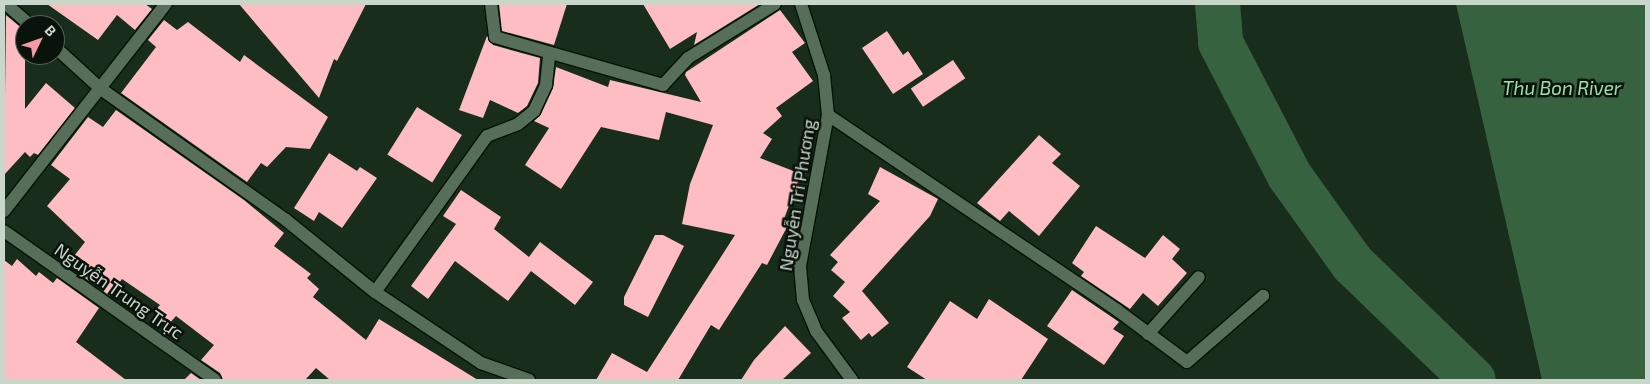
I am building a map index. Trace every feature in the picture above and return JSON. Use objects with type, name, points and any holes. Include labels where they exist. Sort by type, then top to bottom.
[{"type":"street","points":[[6,4],[19,15]]},
{"type":"street","points":[[4,211],[166,4]]},
{"type":"street","points":[[491,4],[494,37],[663,84],[688,58],[775,4]]},
{"type":"street","name":"Nguyễn Tri Phương","points":[[801,4],[824,75],[828,115],[800,266],[803,300],[816,331],[852,380]]},
{"type":"street","points":[[375,292],[487,136],[518,124],[534,111],[546,85],[550,54]]},
{"type":"street","points":[[65,57],[101,89],[286,220],[375,292],[481,363],[529,380]]},
{"type":"street","points":[[828,115],[1187,362],[1263,296]]},
{"type":"street","name":"Nguyễn Trung Trực","points":[[4,231],[215,380]]},
{"type":"street","points":[[1148,334],[1199,277]]},
{"type":"water","name":"Thu Bon River","points":[[1456,4],[1646,4],[1646,380],[1542,380]]},
{"type":"building","points":[[47,4],[145,4],[152,9],[135,30],[117,15],[98,40]]},
{"type":"building","points":[[239,4],[366,4],[337,61],[334,59],[319,98]]},
{"type":"building","points":[[499,4],[567,4],[554,45],[502,31]]},
{"type":"building","points":[[643,4],[760,4],[694,45],[697,32],[670,49]]},
{"type":"building","points":[[780,10],[805,43],[792,52],[813,81],[776,108],[782,116],[763,133],[772,139],[760,158],[801,174],[782,224],[787,227],[767,265],[762,263],[719,330],[711,325],[678,380],[596,380],[612,353],[647,372],[735,235],[682,224],[690,184],[713,125],[666,112],[659,140],[601,127],[561,189],[525,165],[549,128],[534,121],[541,114],[553,88],[556,67],[608,87],[610,80],[701,102],[685,75],[686,72]]},
{"type":"building","points":[[6,15],[15,23],[15,65],[25,65],[25,109],[46,83],[75,108],[38,155],[34,153],[30,157],[25,152],[4,175]]},
{"type":"building","points":[[164,20],[177,30],[188,22],[240,62],[244,55],[328,117],[310,149],[286,147],[267,167],[261,163],[247,182],[121,93],[156,47],[148,40]]},
{"type":"building","points":[[887,31],[903,55],[908,51],[923,74],[893,94],[862,48]]},
{"type":"building","points":[[487,36],[493,45],[540,58],[538,83],[527,106],[518,113],[490,100],[483,118],[459,110]]},
{"type":"building","points":[[953,60],[965,78],[923,107],[911,89]]},
{"type":"building","points":[[417,107],[462,135],[432,183],[387,154]]},
{"type":"building","points":[[116,110],[244,200],[284,233],[274,246],[311,274],[307,278],[319,289],[313,297],[366,340],[379,319],[478,380],[330,380],[316,368],[305,380],[223,380],[220,373],[201,360],[214,345],[176,316],[169,324],[154,312],[160,305],[122,279],[110,296],[67,265],[85,242],[47,206],[70,179],[51,165],[88,117],[103,127]]},
{"type":"building","points":[[1039,135],[1061,154],[1052,163],[1080,186],[1039,236],[1009,211],[1000,221],[977,203]]},
{"type":"building","points":[[329,153],[357,171],[360,167],[377,178],[342,228],[319,212],[314,221],[294,208]]},
{"type":"building","points":[[880,167],[938,199],[930,216],[862,291],[889,323],[872,337],[869,333],[861,340],[842,318],[850,312],[833,296],[845,282],[831,270],[838,262],[830,255],[880,201],[868,194]]},
{"type":"building","points":[[461,190],[501,217],[494,229],[529,257],[540,242],[593,282],[575,305],[531,271],[508,301],[455,261],[428,299],[411,286],[456,224],[443,216]]},
{"type":"building","points":[[1096,226],[1145,258],[1163,235],[1180,249],[1172,259],[1187,273],[1158,306],[1143,293],[1130,309],[1081,276],[1084,272],[1072,263]]},
{"type":"building","points":[[655,235],[663,235],[684,246],[648,317],[624,305],[624,297]]},
{"type":"building","points":[[17,259],[36,276],[39,272],[53,283],[57,278],[99,308],[76,342],[126,380],[4,380],[4,260],[12,266]]},
{"type":"building","points":[[1072,290],[1119,322],[1113,329],[1124,336],[1104,365],[1047,326]]},
{"type":"building","points":[[989,299],[1048,339],[1021,380],[927,380],[907,367],[950,301],[977,319]]},
{"type":"building","points":[[785,326],[811,353],[782,380],[741,380],[754,360]]},
{"type":"building","points":[[191,373],[201,380],[184,380]]},
{"type":"waterway","points":[[1217,4],[1220,42],[1289,175],[1352,263],[1473,380]]}]
